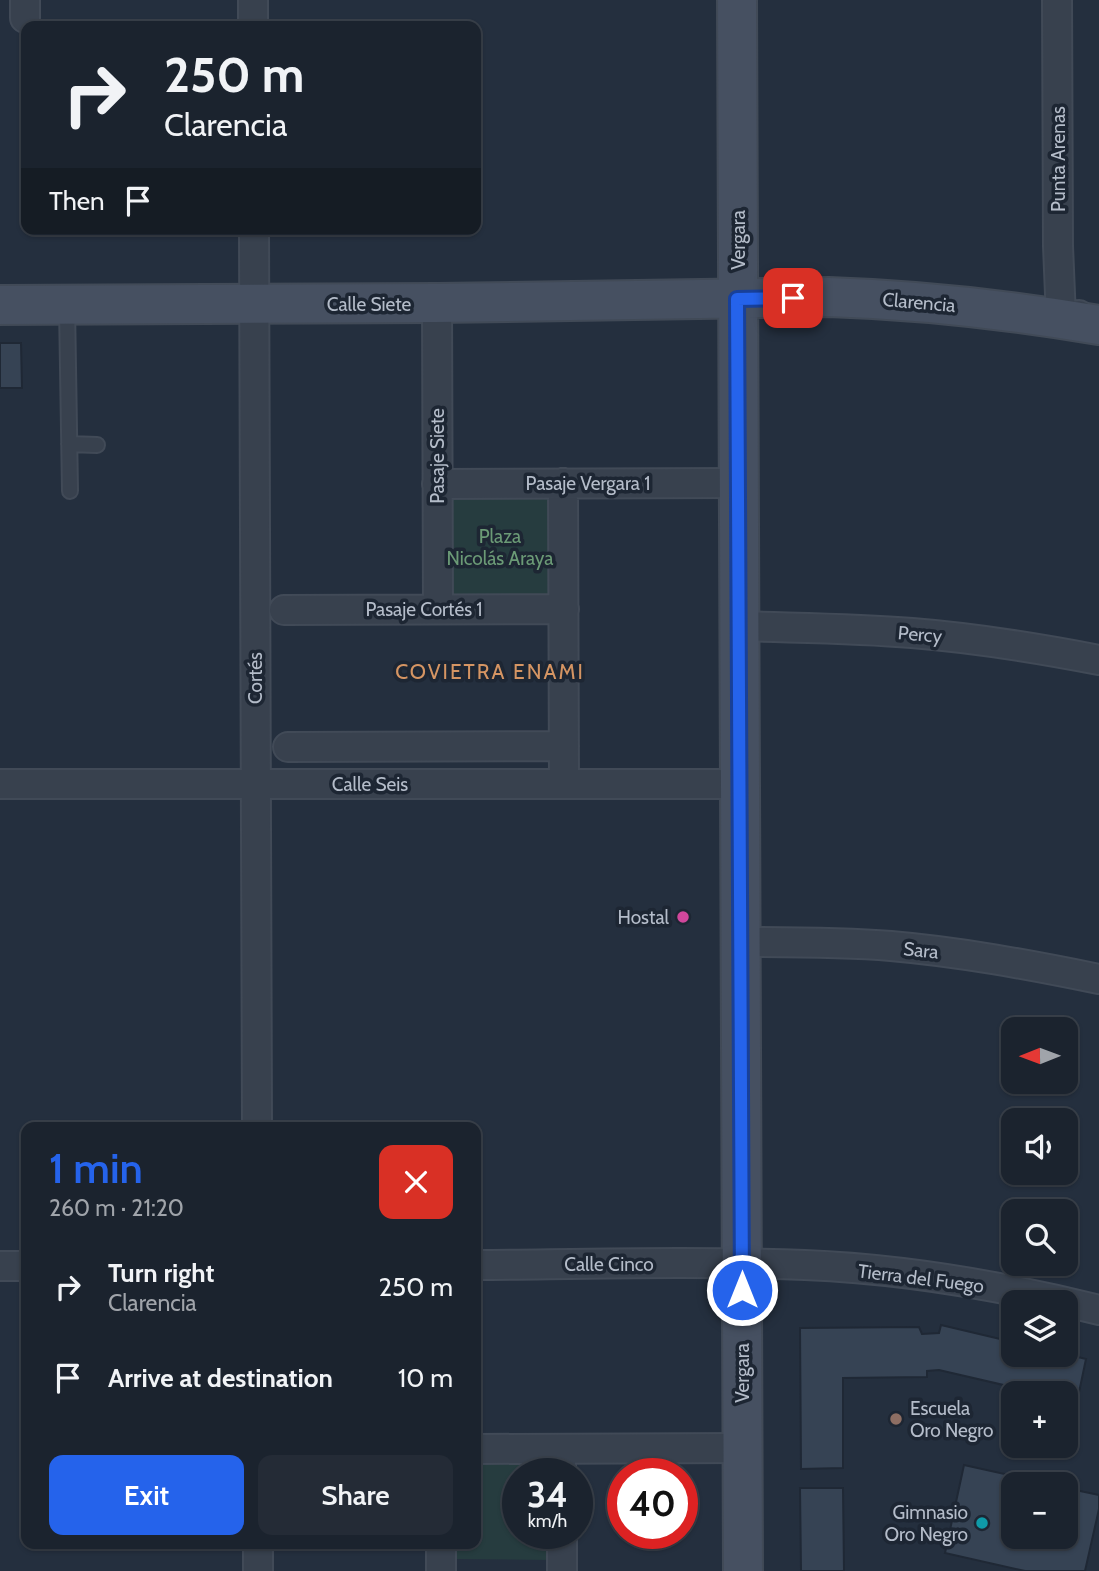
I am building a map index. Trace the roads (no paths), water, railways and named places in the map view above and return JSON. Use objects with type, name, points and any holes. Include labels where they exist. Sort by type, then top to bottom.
[{"type":"street","points":[[253,0],[253,21]]},
{"type":"street","name":"Vergara","points":[[737,0],[743,1571]]},
{"type":"street","name":"Punta Arenas","points":[[1057,0],[1060,318]]},
{"type":"street","name":"Cortés","points":[[254,235],[257,1122]]},
{"type":"street","name":"Calle Siete","points":[[0,305],[737,299]]},
{"type":"street","name":"Clarencia","points":[[737,299],[882,299],[1060,318],[1099,325]]},
{"type":"street","name":"Pasaje Siete","points":[[437,303],[438,609]]},
{"type":"street","points":[[1060,318],[1099,313]]},
{"type":"street","points":[[563,483],[564,784]]},
{"type":"street","name":"Pasaje Vergara 1","points":[[437,484],[738,483]]},
{"type":"street","name":"Pasaje Cortés 1","points":[[284,610],[564,609]]},
{"type":"street","name":"Percy","points":[[739,626],[912,633],[984,640],[1099,660]]},
{"type":"street","name":"Calle Seis","points":[[288,747],[564,746]]},
{"type":"street","name":"Calle Seis","points":[[0,784],[740,784]]},
{"type":"street","name":"Sara","points":[[740,942],[818,942],[963,954],[1099,979]]},
{"type":"street","name":"Calle Cinco","points":[[481,1265],[741,1264]]},
{"type":"street","name":"Tierra del Fuego","points":[[741,1264],[820,1266],[936,1278],[1000,1288],[1099,1310]]},
{"type":"street","points":[[0,1266],[21,1266]]},
{"type":"street","points":[[593,1459],[743,1448]]},
{"type":"street","points":[[481,1450],[540,1458]]},
{"type":"street","points":[[258,1549],[258,1571]]},
{"type":"street","points":[[441,1549],[441,1571]]},
{"type":"street","points":[[562,1549],[562,1571]]},
{"type":"lane","points":[[66,305],[70,491]]},
{"type":"lane","points":[[69,444],[97,444]]},
{"type":"place","name":"Hostal","points":[[683,917]]},
{"type":"place","name":"Escuela Oro Negro","points":[[896,1419]]},
{"type":"place","name":"Gimnasio Oro Negro","points":[[982,1523]]},
{"type":"district","name":"COVIETRA ENAMI","points":[[490,672]]},
{"type":"park label","name":"Plaza Nicolás Araya","points":[[500,547]]}]
